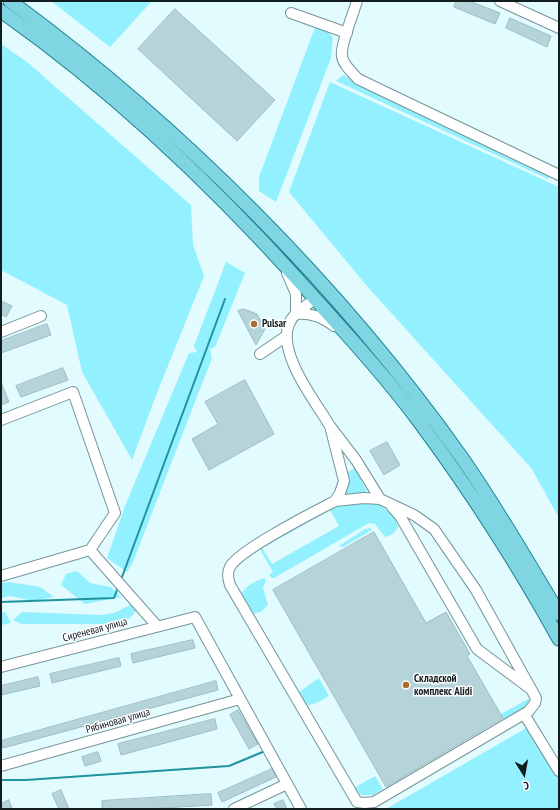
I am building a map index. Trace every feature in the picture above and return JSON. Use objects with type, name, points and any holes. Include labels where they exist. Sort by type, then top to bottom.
[{"type":"main road","points":[[17,4],[97,68],[176,137],[278,238],[326,290],[379,351],[462,459],[559,614]]},
{"type":"main road","points":[[1,11],[92,80],[128,110],[214,190],[315,298],[359,348],[420,423],[452,468],[513,561],[559,639]]},
{"type":"main road","points":[[315,298],[326,290]]},
{"type":"street","points":[[357,1],[341,55],[347,66],[358,78],[559,175]]},
{"type":"street","points":[[500,1],[559,28]]},
{"type":"street","points":[[291,13],[347,33]]},
{"type":"street","points":[[260,238],[289,275],[296,294],[296,314]]},
{"type":"street","points":[[315,298],[296,314],[289,323],[285,337],[288,352],[294,367],[330,426],[356,460],[384,501],[400,516],[477,649],[535,693]]},
{"type":"street","points":[[296,314],[309,313],[322,317],[359,348]]},
{"type":"street","points":[[1,332],[41,316]]},
{"type":"street","points":[[260,354],[285,337]]},
{"type":"street","points":[[1,420],[73,392],[115,513],[90,550],[1,576]]},
{"type":"street","points":[[330,426],[344,481],[340,493],[335,501]]},
{"type":"street","points":[[364,498],[384,501],[414,515],[434,529],[476,590],[535,693],[535,703],[529,711],[374,802],[357,802],[233,591],[228,578],[229,568],[236,559],[256,545],[335,501],[364,498]]},
{"type":"street","points":[[90,550],[157,626]]},
{"type":"street","name":"Сиреневая улица","points":[[1,667],[195,617],[240,699]]},
{"type":"street","points":[[240,699],[301,809]]},
{"type":"street","name":"Рябиновая улица","points":[[1,766],[240,699]]},
{"type":"street","points":[[524,714],[559,771]]},
{"type":"street","points":[[234,809],[287,784]]},
{"type":"shaded area","points":[[51,1],[152,1],[110,47]]},
{"type":"shaded area","points":[[317,22],[333,37],[331,58],[276,202],[259,191],[259,177]]},
{"type":"shaded area","points":[[1,44],[27,62],[191,205],[193,245],[204,276],[132,460],[82,372],[67,305],[1,270]]},
{"type":"shaded area","points":[[343,75],[551,176],[548,179],[336,81]]},
{"type":"shaded area","points":[[330,82],[559,187],[559,518],[532,469],[366,285],[289,192]]},
{"type":"shaded area","points":[[226,262],[245,273],[215,347],[210,349],[212,358],[133,562],[127,572],[107,558],[125,506],[189,353],[197,352],[194,346]]},
{"type":"shaded area","points":[[355,468],[368,494],[344,495],[346,473]]},
{"type":"shaded area","points":[[349,501],[378,503],[396,518],[398,528],[391,535],[385,537],[375,524],[369,523],[274,578],[269,575],[273,572],[260,549],[239,562],[261,546],[272,564],[339,526],[330,510],[331,507]]},
{"type":"shaded area","points":[[324,512],[325,513],[266,546],[266,544]]},
{"type":"shaded area","points":[[370,528],[372,530],[343,547],[339,546],[365,529]]},
{"type":"shaded area","points":[[77,571],[90,583],[111,587],[121,597],[85,604],[61,585],[66,574]]},
{"type":"shaded area","points":[[264,578],[266,581],[263,587],[268,605],[261,612],[252,614],[241,597],[243,591],[248,586]]},
{"type":"shaded area","points":[[9,582],[40,587],[54,597],[33,601],[10,596],[1,598],[1,583]]},
{"type":"shaded area","points":[[132,604],[138,609],[124,624],[21,624],[13,620],[22,612],[100,615],[114,613]]},
{"type":"shaded area","points":[[5,612],[11,623],[1,625],[1,613]]},
{"type":"shaded area","points":[[319,678],[329,696],[310,705],[306,705],[300,699],[299,692]]},
{"type":"shaded area","points":[[530,698],[526,707],[504,720],[501,714]]},
{"type":"shaded area","points":[[528,727],[559,778],[559,809],[386,809]]},
{"type":"shaded area","points":[[375,776],[383,789],[373,795],[361,795],[354,788]]},
{"type":"building","points":[[456,1],[469,1],[500,13],[495,24],[454,7]]},
{"type":"building","points":[[175,9],[275,100],[237,141],[138,49]]},
{"type":"building","points":[[510,18],[551,36],[547,47],[506,28]]},
{"type":"building","points":[[1,301],[12,306],[6,317],[1,314]]},
{"type":"building","name":"Pulsar","points":[[244,309],[257,314],[265,329],[256,345],[238,311]]},
{"type":"building","points":[[47,324],[51,335],[1,353],[1,341]]},
{"type":"building","points":[[63,368],[68,380],[21,397],[16,386]]},
{"type":"building","points":[[245,380],[274,434],[209,470],[192,439],[218,424],[205,402]]},
{"type":"building","points":[[1,382],[9,402],[1,405]]},
{"type":"building","points":[[387,442],[400,465],[384,475],[370,451]]},
{"type":"building","name":"Складской комплекс Alidi","points":[[374,532],[426,623],[446,612],[470,654],[467,656],[503,718],[386,787],[273,590]]},
{"type":"building","points":[[193,640],[195,648],[133,663],[131,654]]},
{"type":"building","points":[[119,658],[121,666],[52,683],[50,674]]},
{"type":"building","points":[[38,677],[40,686],[1,695],[1,686]]},
{"type":"building","points":[[216,681],[218,690],[3,748],[1,741]]},
{"type":"building","points":[[238,710],[258,744],[249,749],[230,715]]},
{"type":"building","points":[[215,719],[217,729],[121,755],[118,744]]},
{"type":"building","points":[[98,752],[101,761],[85,766],[82,757]]},
{"type":"building","points":[[272,769],[276,777],[222,802],[218,793]]},
{"type":"building","points":[[61,790],[69,809],[59,809],[52,794]]},
{"type":"building","points":[[211,794],[212,805],[146,809],[102,809],[102,801]]},
{"type":"building","points":[[9,800],[12,808],[1,809],[1,804]]},
{"type":"building","points":[[283,800],[287,809],[277,809],[274,804]]},
{"type":"waterway","points":[[122,577],[225,299]]},
{"type":"waterway","points":[[1,602],[114,598],[117,590]]},
{"type":"waterway","points":[[1,780],[26,780],[229,766],[265,751]]},
{"type":"place","name":"Pulsar","points":[[254,324]]},
{"type":"place","name":"Складской комплекс Alidi","points":[[406,685]]}]
